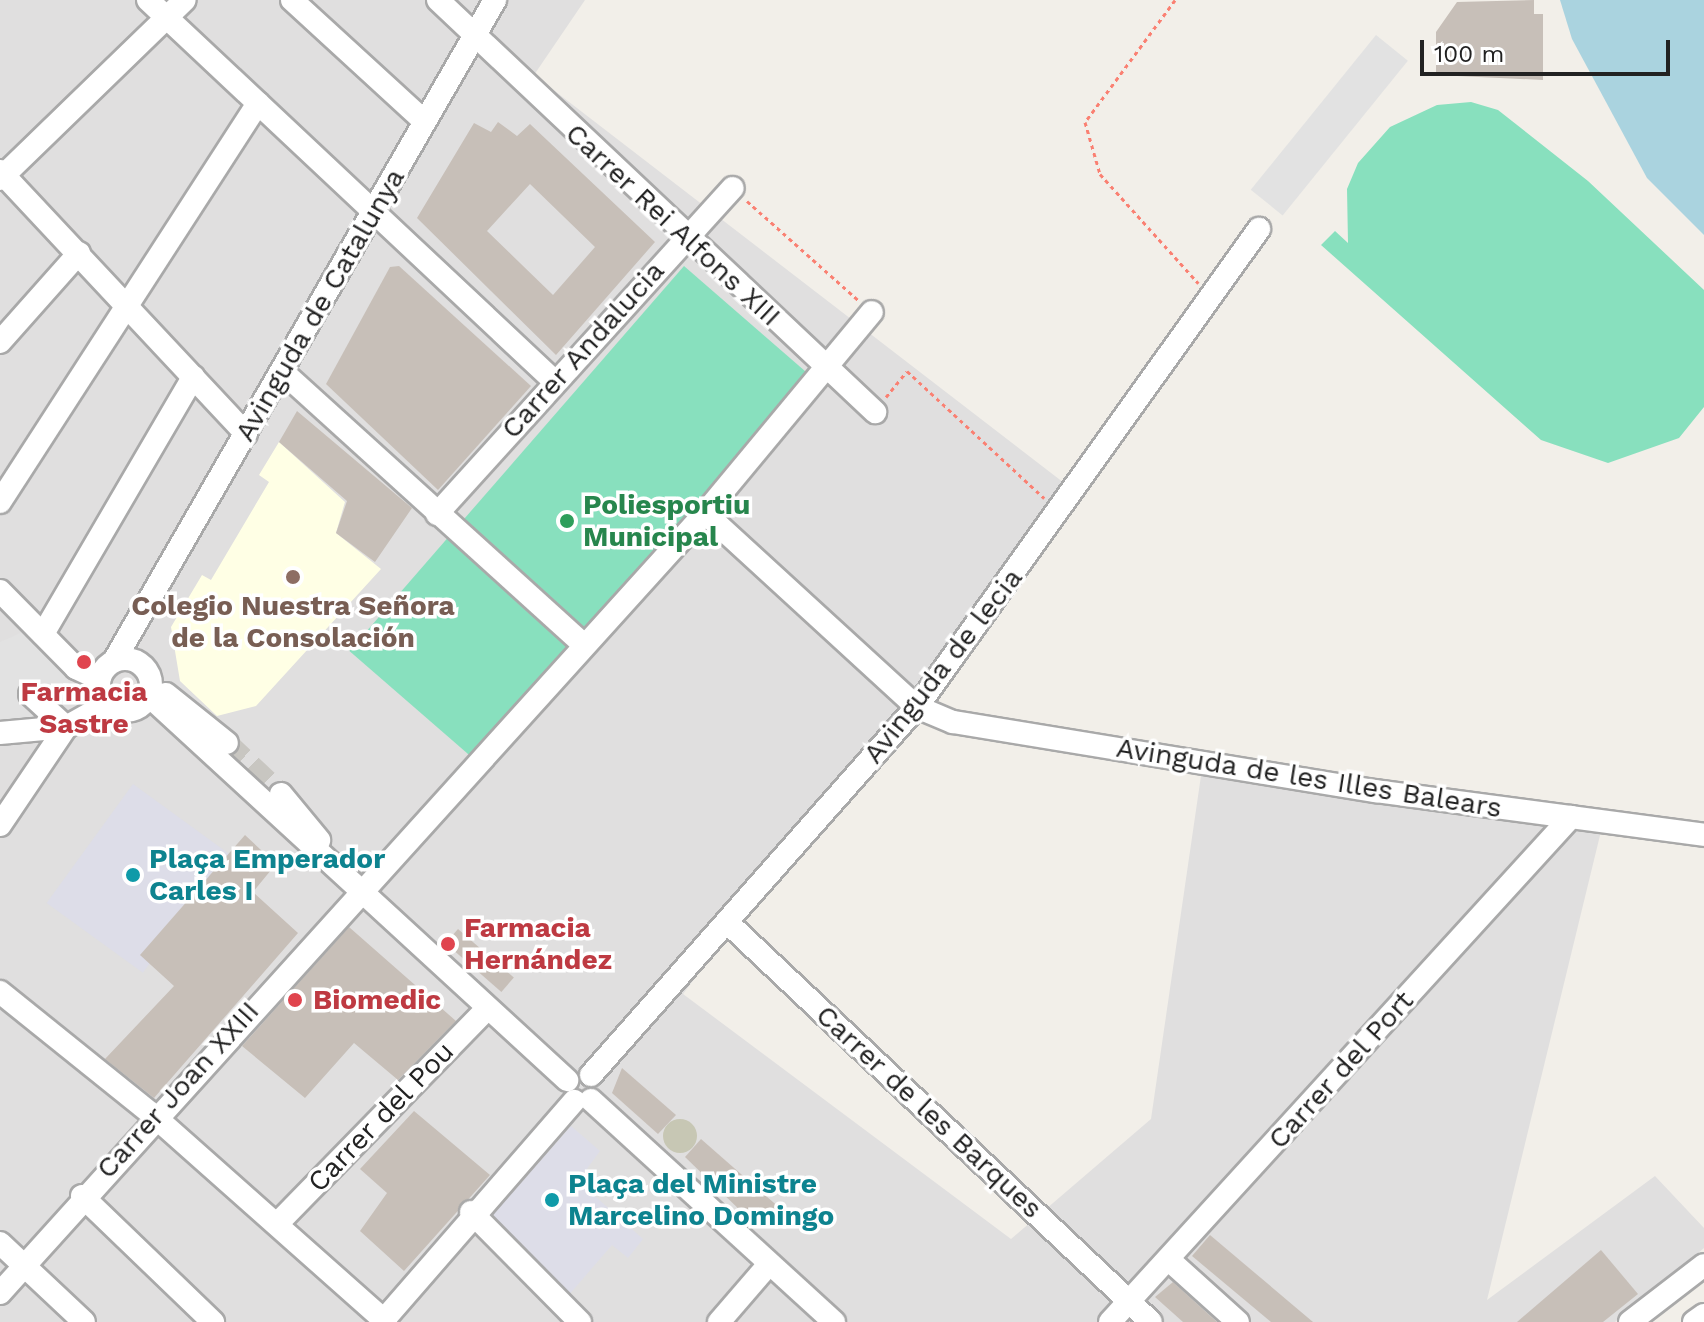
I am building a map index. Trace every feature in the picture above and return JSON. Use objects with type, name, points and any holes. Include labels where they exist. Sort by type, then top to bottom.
[{"type":"street","points":[[148,0],[553,380]]},
{"type":"street","points":[[185,0],[1,175],[79,253],[246,434]]},
{"type":"street","points":[[292,0],[425,122]]},
{"type":"street","name":"Carrer Rei Alfons XIII","points":[[438,0],[684,238],[875,412]]},
{"type":"street","name":"Avinguda de Catalunya","points":[[114,661],[147,611],[495,0]]},
{"type":"street","points":[[2,495],[258,103]]},
{"type":"street","name":"Carrer Andalucia","points":[[437,514],[553,380],[733,188]]},
{"type":"street","name":"Avinguda de lecia","points":[[577,1094],[578,1072],[591,1075],[917,707],[1061,514],[1259,229]]},
{"type":"street","points":[[0,342],[79,253]]},
{"type":"street","name":"Carrer Joan XXIII","points":[[0,1293],[154,1116],[705,513],[872,312]]},
{"type":"street","points":[[284,373],[584,645]]},
{"type":"street","points":[[43,634],[193,377]]},
{"type":"street","points":[[705,513],[917,707]]},
{"type":"street","points":[[0,591],[76,668],[100,679],[107,704]]},
{"type":"street","name":"Avinguda de Catalunya","points":[[147,611],[141,638],[149,682]]},
{"type":"street","points":[[100,679],[114,661],[130,659],[149,682],[324,856],[486,1010],[834,1322]]},
{"type":"street","points":[[0,733],[63,721],[107,704],[131,711],[149,682]]},
{"type":"street","points":[[149,682],[227,743]]},
{"type":"street","points":[[30,694],[63,721]]},
{"type":"street","name":"Avinguda de les Illes Balears","points":[[917,707],[953,722],[1704,835]]},
{"type":"street","points":[[0,825],[63,721]]},
{"type":"street","points":[[281,794],[312,823],[324,856]]},
{"type":"street","name":"Carrer del Port","points":[[1110,1322],[1571,817]]},
{"type":"street","name":"Carrer de les Barques","points":[[728,923],[1151,1322]]},
{"type":"street","points":[[0,992],[154,1116],[384,1321],[471,1212],[577,1094]]},
{"type":"street","name":"Carrer del Pou","points":[[277,1224],[486,1010]]},
{"type":"street","points":[[82,1196],[213,1322]]},
{"type":"street","points":[[471,1212],[580,1322]]},
{"type":"street","points":[[0,1243],[84,1322]]},
{"type":"street","points":[[1168,1259],[1238,1322]]},
{"type":"street","points":[[719,1322],[769,1264]]},
{"type":"street","points":[[1630,1322],[1704,1265]]},
{"type":"street","points":[[1694,1322],[1704,1315]]},
{"type":"path","points":[[1175,0],[1085,122],[1100,174],[1212,298]]},
{"type":"path","points":[[733,188],[872,312]]},
{"type":"path","points":[[875,412],[907,371],[1061,514]]},
{"type":"shaded area","points":[[0,0],[585,0],[534,75],[1068,486],[683,994],[1011,1239],[1151,1119],[1203,762],[1603,823],[1487,1300],[1655,1176],[1704,1228],[1704,1248],[1615,1322],[0,1322]]},
{"type":"shaded area","points":[[1376,35],[1408,61],[1283,215],[1251,190]]},
{"type":"shaded area","name":"Colegio Nuestra Señora de la Consolación","points":[[279,442],[345,502],[336,533],[381,569],[256,706],[217,716],[180,681],[171,627],[202,575],[211,580],[269,482],[259,475]]},
{"type":"shaded area","points":[[30,629],[69,674],[67,692],[51,715],[0,724],[0,642]]},
{"type":"shaded area","name":"Plaça Emperador Carles I","points":[[133,784],[229,854],[143,973],[47,903]]},
{"type":"shaded area","points":[[680,1119],[692,1124],[697,1136],[692,1148],[680,1153],[668,1148],[663,1136],[668,1124]]},
{"type":"shaded area","name":"Plaça del Ministre Marcelino Domingo","points":[[571,1126],[600,1151],[578,1181],[643,1239],[628,1258],[612,1245],[568,1296],[489,1219]]},
{"type":"green space","points":[[1471,102],[1498,110],[1588,181],[1704,290],[1704,407],[1679,438],[1608,463],[1541,440],[1321,245],[1335,231],[1348,243],[1347,189],[1358,163],[1390,127],[1437,105]]},
{"type":"green space","points":[[684,266],[812,377],[477,762],[349,651]]},
{"type":"water","points":[[1560,0],[1704,0],[1704,235],[1647,178],[1572,39]]},
{"type":"building","points":[[1534,0],[1534,14],[1543,14],[1543,80],[1436,75],[1436,32],[1457,2]]},
{"type":"building","points":[[498,122],[517,136],[530,124],[655,242],[556,355],[417,218],[474,123],[491,132]],"holes":[[[530,184],[595,247],[553,295],[487,231]]]},
{"type":"building","points":[[399,266],[531,386],[438,490],[326,384],[390,267]]},
{"type":"building","points":[[297,411],[412,508],[375,562],[336,533],[347,501],[279,442]]},
{"type":"building","points":[[245,835],[276,864],[253,892],[298,933],[154,1098],[105,1059],[174,986],[140,955]]},
{"type":"building","points":[[349,927],[456,1021],[398,1080],[354,1043],[305,1098],[242,1046]]},
{"type":"building","points":[[458,929],[514,978],[501,992],[446,943]]},
{"type":"building","points":[[622,1068],[676,1115],[658,1134],[612,1093]]},
{"type":"building","points":[[414,1111],[490,1175],[404,1271],[360,1231],[387,1193],[360,1169]]},
{"type":"building","points":[[701,1139],[781,1209],[770,1223],[746,1216],[685,1157]]},
{"type":"building","points":[[1210,1235],[1313,1322],[1271,1322],[1192,1256]]},
{"type":"building","points":[[1601,1250],[1638,1294],[1603,1322],[1517,1322]]},
{"type":"building","points":[[1173,1282],[1217,1322],[1183,1322],[1155,1297]]},
{"type":"tunnel","points":[[227,743],[281,794]]},
{"type":"place","name":"Poliesportiu Municipal","points":[[567,521]]},
{"type":"place","name":"Colegio Nuestra Señora de la Consolación","points":[[293,577]]},
{"type":"place","name":"Farmacia Sastre","points":[[84,662]]},
{"type":"place","name":"Plaça Emperador Carles I","points":[[133,875]]},
{"type":"place","name":"Farmacia Hernández","points":[[448,944]]},
{"type":"place","name":"Biomedic","points":[[295,1000]]},
{"type":"place","name":"Plaça del Ministre Marcelino Domingo","points":[[552,1200]]}]
